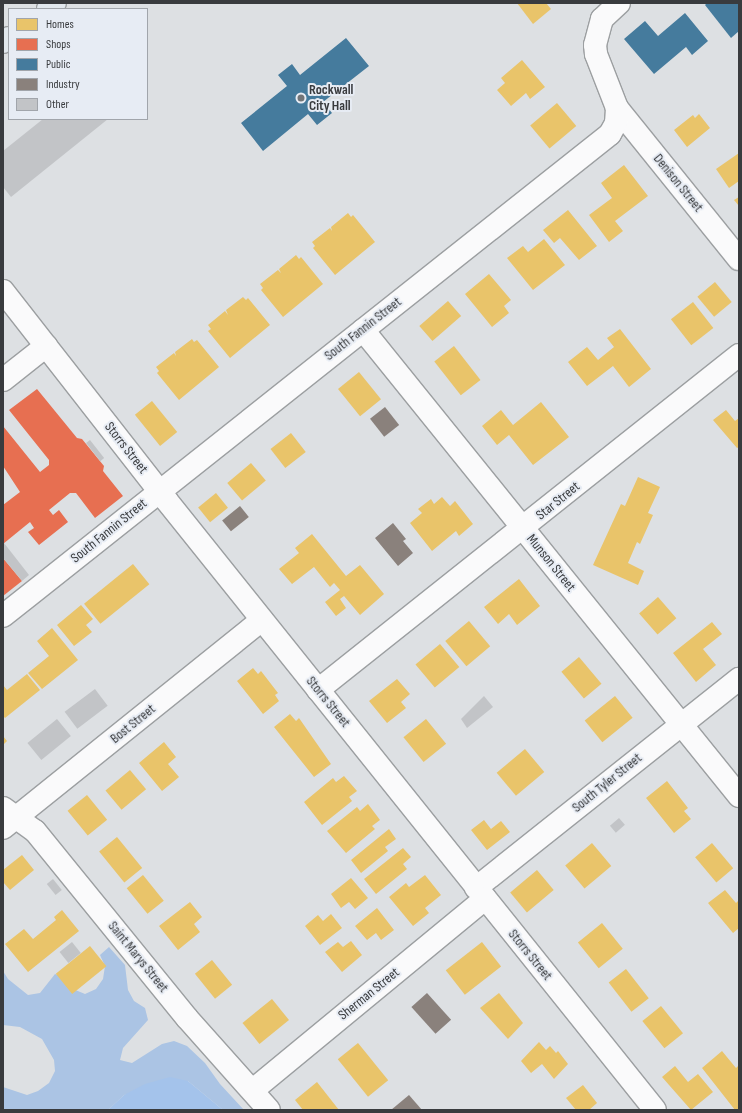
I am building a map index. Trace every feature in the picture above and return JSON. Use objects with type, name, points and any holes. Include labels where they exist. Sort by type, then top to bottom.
[{"type":"street","points":[[618,108],[596,54],[595,45],[602,19],[619,3]]},
{"type":"street","name":"Denison Street","points":[[618,108],[739,259]]},
{"type":"street","name":"South Fannin Street","points":[[3,616],[610,134],[616,122],[618,108]]},
{"type":"street","name":"Storrs Street","points":[[3,291],[159,491],[655,1110]]},
{"type":"street","name":"Munson Street","points":[[362,330],[739,796]]},
{"type":"street","points":[[3,380],[46,346]]},
{"type":"street","name":"Star Street","points":[[318,690],[739,355]]},
{"type":"street","name":"Bost Street","points":[[7,818],[262,620]]},
{"type":"street","name":"South Tyler Street","points":[[481,893],[681,724],[739,679]]},
{"type":"street","name":"Saint Marys Street","points":[[7,818],[35,831],[187,1018],[269,1110]]},
{"type":"street","name":"Sherman Street","points":[[252,1090],[481,893]]},
{"type":"shaded area","points":[[109,947],[125,965],[128,990],[134,1001],[145,1008],[148,1020],[123,1048],[120,1060],[132,1063],[162,1044],[174,1041],[187,1046],[205,1063],[220,1084],[244,1110],[223,1110],[188,1081],[124,1095],[108,1110],[3,1110],[3,1087],[27,1095],[38,1091],[49,1083],[55,1071],[54,1060],[42,1039],[20,1027],[3,1025],[3,971],[8,979],[28,995],[40,993],[55,974],[67,978],[73,989],[85,994],[96,989],[103,979],[105,966],[100,955]]},
{"type":"shaded area","points":[[170,1077],[188,1081],[223,1110],[108,1110],[124,1095],[145,1084]]},
{"type":"building: Homes","points":[[517,3],[546,3],[551,9],[533,24]]},
{"type":"building: Homes","points":[[522,60],[545,87],[530,99],[526,93],[511,106],[497,90],[505,83],[501,78]]},
{"type":"building: Homes","points":[[557,103],[576,126],[549,148],[530,125]]},
{"type":"building: Homes","points":[[699,114],[710,128],[687,147],[674,130],[693,115],[695,118]]},
{"type":"building: Homes","points":[[739,153],[739,181],[729,188],[716,169]]},
{"type":"building: Homes","points":[[624,165],[648,196],[615,221],[623,231],[609,242],[589,215],[612,198],[601,183]]},
{"type":"building: Homes","points":[[739,197],[739,206],[734,200]]},
{"type":"building: Homes","points":[[568,210],[597,246],[579,260],[560,238],[554,243],[543,230]]},
{"type":"building: Homes","points":[[348,213],[351,217],[353,215],[375,242],[335,275],[313,248],[315,246],[312,242],[330,228],[332,231],[331,227]]},
{"type":"building: Homes","points":[[544,239],[565,265],[533,290],[507,258],[523,246],[528,252]]},
{"type":"building: Homes","points":[[296,255],[299,259],[301,257],[323,284],[283,317],[261,290],[263,288],[260,284],[278,270],[281,273],[279,269]]},
{"type":"building: Homes","points":[[489,274],[511,300],[504,306],[509,313],[492,327],[465,294]]},
{"type":"building: Homes","points":[[715,282],[732,302],[714,317],[697,297]]},
{"type":"building: Homes","points":[[243,297],[246,300],[248,298],[270,325],[230,358],[208,331],[211,329],[208,325],[225,311],[228,315],[226,310]]},
{"type":"building: Homes","points":[[448,301],[461,316],[432,341],[419,326]]},
{"type":"building: Homes","points":[[693,302],[713,328],[691,345],[671,319]]},
{"type":"building: Homes","points":[[620,329],[651,369],[629,387],[613,366],[587,386],[568,362],[587,347],[598,360],[614,347],[607,338]]},
{"type":"building: Homes","points":[[192,339],[194,342],[197,340],[219,367],[179,400],[157,373],[159,371],[156,367],[174,353],[176,356],[175,352]]},
{"type":"building: Homes","points":[[454,346],[480,380],[461,395],[434,361]]},
{"type":"building: Homes","points":[[359,372],[381,399],[360,416],[338,389]]},
{"type":"building: Homes","points":[[152,401],[177,432],[160,446],[135,415]]},
{"type":"building: Homes","points":[[541,402],[569,437],[533,465],[509,435],[497,445],[482,426],[501,410],[513,425]]},
{"type":"building: Homes","points":[[726,410],[735,421],[739,418],[739,447],[737,448],[713,420]]},
{"type":"building: Homes","points":[[291,433],[306,452],[285,468],[271,449]]},
{"type":"building: Homes","points":[[251,463],[266,481],[242,501],[227,483]]},
{"type":"building: Homes","points":[[638,477],[660,487],[648,513],[653,515],[640,544],[637,542],[628,563],[644,571],[638,585],[593,565],[621,504],[625,506]]},
{"type":"building: Homes","points":[[216,493],[228,508],[210,522],[198,507]]},
{"type":"building: Homes","points":[[442,497],[450,506],[455,501],[473,524],[459,536],[456,531],[432,551],[410,523],[422,513],[418,509],[431,499],[434,504]]},
{"type":"building: Homes","points":[[312,534],[346,576],[360,565],[384,594],[360,615],[344,596],[340,599],[346,608],[336,616],[325,602],[340,590],[334,583],[330,587],[314,567],[292,584],[279,569],[299,553],[295,548]]},
{"type":"building: Homes","points":[[133,564],[149,584],[100,624],[84,604]]},
{"type":"building: Homes","points":[[519,579],[540,606],[517,625],[509,614],[498,624],[484,607]]},
{"type":"building: Homes","points":[[658,597],[676,618],[658,635],[639,613]]},
{"type":"building: Homes","points":[[81,605],[93,619],[86,625],[92,632],[74,646],[57,625]]},
{"type":"building: Homes","points":[[469,621],[490,646],[466,666],[445,641]]},
{"type":"building: Homes","points":[[712,622],[722,634],[703,649],[716,665],[696,682],[673,653]]},
{"type":"building: Homes","points":[[52,628],[78,660],[42,689],[28,673],[49,656],[37,641]]},
{"type":"building: Homes","points":[[440,644],[459,667],[435,688],[415,665]]},
{"type":"building: Homes","points":[[579,657],[601,684],[584,699],[561,672]]},
{"type":"building: Homes","points":[[253,668],[258,674],[261,671],[278,693],[275,695],[279,701],[263,714],[237,681]]},
{"type":"building: Homes","points":[[27,674],[40,690],[5,718],[3,716],[3,685],[7,690]]},
{"type":"building: Homes","points":[[397,679],[410,694],[401,702],[406,708],[387,723],[369,701]]},
{"type":"building: Homes","points":[[615,696],[633,718],[602,742],[585,721]]},
{"type":"building: Homes","points":[[290,714],[296,721],[299,718],[331,764],[314,777],[274,727]]},
{"type":"building: Homes","points":[[426,719],[446,744],[424,762],[403,737]]},
{"type":"building: Homes","points":[[3,736],[7,741],[3,745]]},
{"type":"building: Homes","points":[[164,742],[176,757],[168,764],[179,777],[162,791],[139,763]]},
{"type":"building: Homes","points":[[525,749],[544,772],[516,796],[497,773]]},
{"type":"building: Homes","points":[[130,770],[146,789],[122,810],[105,791]]},
{"type":"building: Homes","points":[[344,776],[357,791],[349,797],[352,801],[322,825],[304,802],[333,778],[336,782]]},
{"type":"building: Homes","points":[[667,781],[688,808],[684,811],[691,819],[674,833],[646,798]]},
{"type":"building: Homes","points":[[87,795],[107,820],[88,836],[68,811]]},
{"type":"building: Homes","points":[[368,804],[380,820],[372,826],[375,829],[346,853],[327,831],[357,807],[360,811]]},
{"type":"building: Homes","points":[[484,820],[491,829],[501,821],[510,832],[487,850],[471,830]]},
{"type":"building: Homes","points":[[389,829],[396,839],[385,847],[388,851],[361,873],[351,860]]},
{"type":"building: Homes","points":[[117,837],[142,868],[124,883],[99,851]]},
{"type":"building: Homes","points":[[592,843],[611,866],[584,888],[565,865]]},
{"type":"building: Homes","points":[[712,843],[733,868],[716,882],[695,857]]},
{"type":"building: Homes","points":[[403,848],[411,857],[403,864],[407,869],[376,894],[364,879]]},
{"type":"building: Homes","points":[[22,855],[34,870],[10,890],[3,882],[3,870]]},
{"type":"building: Homes","points":[[537,870],[554,890],[527,912],[510,892]]},
{"type":"building: Homes","points":[[143,875],[164,901],[147,914],[127,888]]},
{"type":"building: Homes","points":[[425,875],[441,895],[425,908],[429,913],[413,926],[389,897],[406,883],[409,887]]},
{"type":"building: Homes","points":[[351,878],[368,898],[355,909],[349,902],[341,908],[331,894]]},
{"type":"building: Homes","points":[[725,890],[736,903],[739,900],[739,928],[733,933],[708,903]]},
{"type":"building: Homes","points":[[190,902],[202,917],[194,924],[200,932],[178,950],[159,926]]},
{"type":"building: Homes","points":[[377,908],[394,930],[381,940],[376,933],[367,940],[355,926]]},
{"type":"building: Homes","points":[[62,910],[79,931],[28,972],[5,944],[24,929],[33,939],[56,920],[54,917]]},
{"type":"building: Homes","points":[[331,914],[342,928],[320,945],[305,926],[318,915],[323,921]]},
{"type":"building: Homes","points":[[602,923],[623,949],[599,968],[578,943]]},
{"type":"building: Homes","points":[[351,941],[362,955],[342,972],[325,952],[338,942],[343,947]]},
{"type":"building: Homes","points":[[482,942],[501,966],[465,995],[446,970]]},
{"type":"building: Homes","points":[[90,946],[106,966],[72,994],[56,974]]},
{"type":"building: Homes","points":[[212,960],[232,985],[215,999],[195,974]]},
{"type":"building: Homes","points":[[626,969],[649,998],[631,1012],[609,983]]},
{"type":"building: Homes","points":[[499,993],[523,1023],[508,1039],[480,1008]]},
{"type":"building: Homes","points":[[272,999],[289,1020],[259,1044],[242,1023]]},
{"type":"building: Homes","points":[[661,1006],[683,1033],[664,1048],[642,1021]]},
{"type":"building: Homes","points":[[539,1042],[546,1050],[550,1046],[556,1053],[558,1051],[568,1064],[554,1079],[542,1064],[531,1073],[521,1061]]},
{"type":"building: Homes","points":[[358,1043],[388,1080],[368,1097],[338,1059]]},
{"type":"building: Homes","points":[[722,1051],[736,1068],[739,1065],[739,1110],[735,1110],[702,1068]]},
{"type":"building: Homes","points":[[675,1066],[688,1082],[698,1074],[713,1092],[691,1110],[662,1077]]},
{"type":"building: Homes","points":[[317,1082],[339,1110],[303,1110],[295,1100]]},
{"type":"building: Homes","points":[[583,1085],[597,1103],[589,1110],[576,1110],[566,1098]]},
{"type":"building: Shops","points":[[37,389],[77,438],[82,439],[104,466],[103,471],[123,496],[95,518],[76,493],[70,493],[49,510],[53,515],[59,510],[68,522],[39,545],[28,532],[34,528],[30,522],[3,544],[3,505],[20,492],[3,466],[3,426],[40,472],[49,465],[49,460],[9,410]]},
{"type":"building: Shops","points":[[3,558],[22,581],[3,596]]},
{"type":"building: Public","points":[[707,3],[739,3],[739,31],[731,38],[705,5]]},
{"type":"building: Public","points":[[685,13],[708,41],[692,55],[686,47],[654,74],[624,39],[645,21],[658,36]]},
{"type":"building: Public","name":"Rockwall City Hall","points":[[346,38],[369,66],[323,102],[332,113],[317,125],[308,114],[263,151],[241,123],[287,86],[278,75],[292,64],[300,75]]},
{"type":"building: Industry","points":[[385,407],[399,425],[384,437],[370,419]]},
{"type":"building: Industry","points":[[240,506],[249,517],[231,531],[222,520]]},
{"type":"building: Industry","points":[[393,523],[406,539],[403,541],[413,553],[398,566],[375,538]]},
{"type":"building: Industry","points":[[427,993],[451,1020],[435,1034],[411,1007]]},
{"type":"building: Industry","points":[[409,1095],[422,1110],[391,1110]]},
{"type":"building: Other","points":[[42,120],[107,120],[11,197],[3,187],[3,151]]},
{"type":"building: Other","points":[[90,440],[104,458],[100,461],[86,443]]},
{"type":"building: Other","points":[[4,543],[29,575],[22,581],[3,558]]},
{"type":"building: Other","points":[[95,689],[108,706],[77,729],[65,712]]},
{"type":"building: Other","points":[[484,696],[493,707],[467,728],[461,719]]},
{"type":"building: Other","points":[[57,719],[71,736],[41,760],[27,743]]},
{"type":"building: Other","points":[[619,818],[625,825],[616,833],[610,826]]},
{"type":"building: Other","points":[[53,879],[62,890],[56,895],[47,884]]},
{"type":"building: Other","points":[[72,942],[81,953],[68,963],[60,952]]},
{"type":"place","name":"Rockwall City Hall","points":[[301,98]]}]
